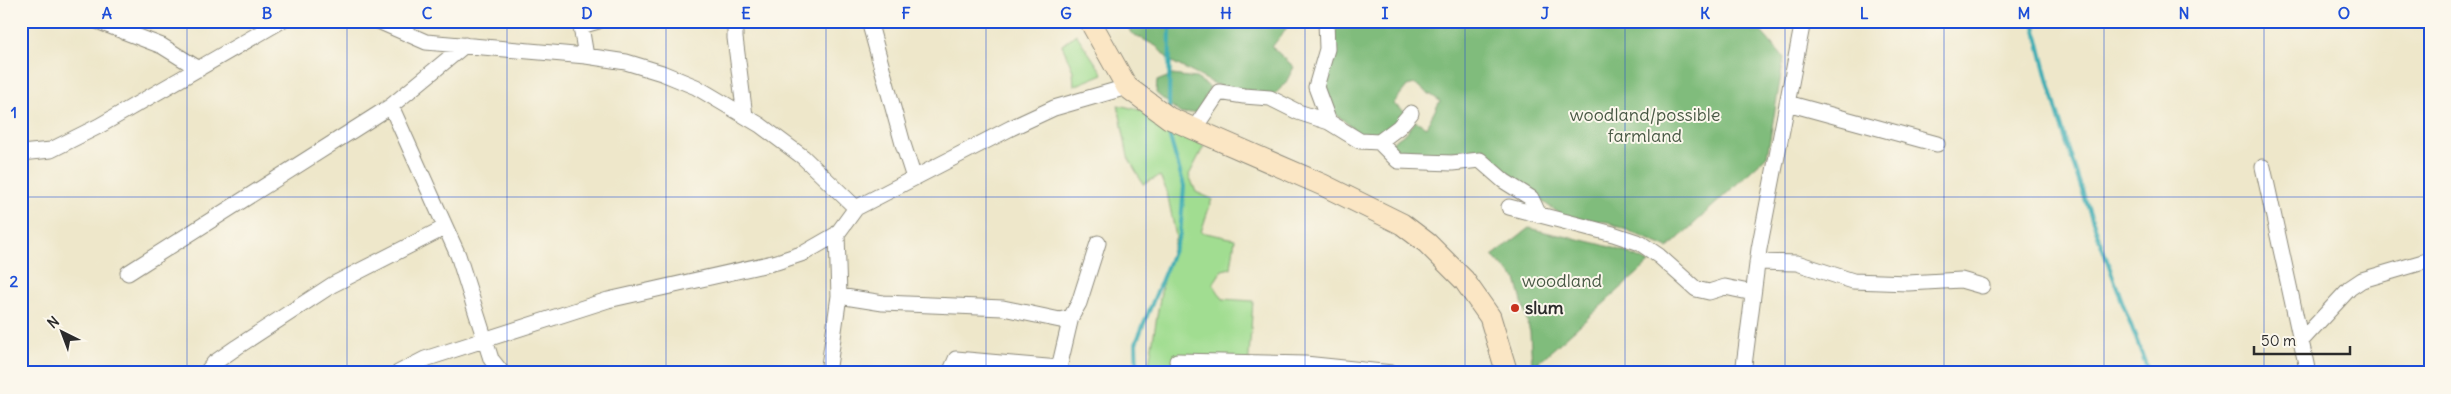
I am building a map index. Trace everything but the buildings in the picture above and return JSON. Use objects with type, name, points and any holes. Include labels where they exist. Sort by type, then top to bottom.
[{"type":"main road","points":[[1090,21],[1128,87],[1169,118],[1324,185],[1402,224],[1428,243],[1464,280],[1490,317],[1507,373]]},
{"type":"street","points":[[97,21],[162,46],[199,69]]},
{"type":"street","points":[[21,153],[52,150],[199,69],[281,21]]},
{"type":"street","points":[[378,21],[426,42],[586,56],[626,62],[662,73],[696,87],[745,116],[803,157],[856,208]]},
{"type":"street","points":[[405,21],[411,37]]},
{"type":"street","points":[[586,56],[581,24],[598,21]]},
{"type":"street","points":[[735,21],[735,38],[745,116]]},
{"type":"street","points":[[869,21],[914,178]]},
{"type":"street","points":[[1326,21],[1327,49],[1316,88],[1329,122]]},
{"type":"street","points":[[1743,373],[1757,262],[1803,21]]},
{"type":"street","points":[[128,273],[391,106],[465,45]]},
{"type":"street","points":[[398,373],[424,359],[608,300],[777,262],[804,253],[837,234],[856,208],[914,178],[1054,108],[1128,87]]},
{"type":"street","points":[[1194,129],[1219,92],[1270,98],[1298,112],[1329,122],[1360,141],[1380,142],[1399,127],[1411,113]]},
{"type":"street","points":[[1787,102],[1937,144]]},
{"type":"street","points":[[391,106],[445,230],[458,255],[484,340],[491,358],[502,373]]},
{"type":"street","points":[[1380,142],[1398,160],[1452,163],[1480,160],[1504,181],[1531,198],[1539,215]]},
{"type":"street","points":[[2263,167],[2308,373]]},
{"type":"street","points":[[1509,207],[1640,243],[1659,256],[1696,289],[1709,292],[1725,287],[1753,293]]},
{"type":"street","points":[[206,373],[214,364],[237,347],[332,285],[445,230]]},
{"type":"street","points":[[828,373],[839,296],[837,234]]},
{"type":"street","points":[[950,373],[956,359],[1059,368],[1071,317],[1079,303],[1098,243]]},
{"type":"street","points":[[2301,341],[2350,288],[2362,280],[2430,260]]},
{"type":"street","points":[[1757,262],[1797,263],[1853,281],[1908,283],[1961,280],[1982,286]]},
{"type":"street","points":[[839,296],[884,303],[1003,308],[1060,320],[1071,317]]},
{"type":"street","points":[[1177,361],[1254,368],[1305,364],[1392,373]]},
{"type":"green space","points":[[1125,21],[1292,21],[1272,47],[1294,67],[1285,84],[1272,97],[1219,86],[1170,61],[1156,46],[1131,33]]},
{"type":"green space","name":"woodland/possible farmland","points":[[1338,21],[1752,21],[1784,58],[1767,156],[1668,248],[1608,222],[1566,218],[1481,159],[1461,150],[1406,159],[1390,144],[1406,133],[1416,121],[1426,127],[1440,101],[1415,84],[1407,86],[1393,104],[1406,112],[1381,138],[1361,135],[1325,105],[1320,97]]},
{"type":"green space","points":[[1076,34],[1103,74],[1074,86],[1073,71],[1062,45]]},
{"type":"green space","points":[[1172,75],[1196,78],[1210,87],[1198,112],[1181,114],[1156,93],[1157,81]]},
{"type":"green space","points":[[1118,105],[1144,111],[1204,146],[1189,175],[1196,192],[1212,199],[1201,232],[1235,239],[1231,268],[1222,270],[1213,284],[1223,299],[1253,301],[1248,370],[1148,370],[1164,274],[1176,237],[1167,192],[1160,176],[1143,184],[1128,157]]},
{"type":"green space","name":"woodland","points":[[1529,228],[1620,250],[1649,263],[1532,368],[1530,332],[1516,279],[1492,256]]},
{"type":"waterway","points":[[1169,109],[1170,21]]},
{"type":"waterway","points":[[2034,21],[2070,155],[2149,373]]},
{"type":"waterway","points":[[1137,373],[1136,343],[1180,235],[1184,186],[1169,134],[1169,126]]},
{"type":"place","name":"slum","points":[[1515,308]]}]
